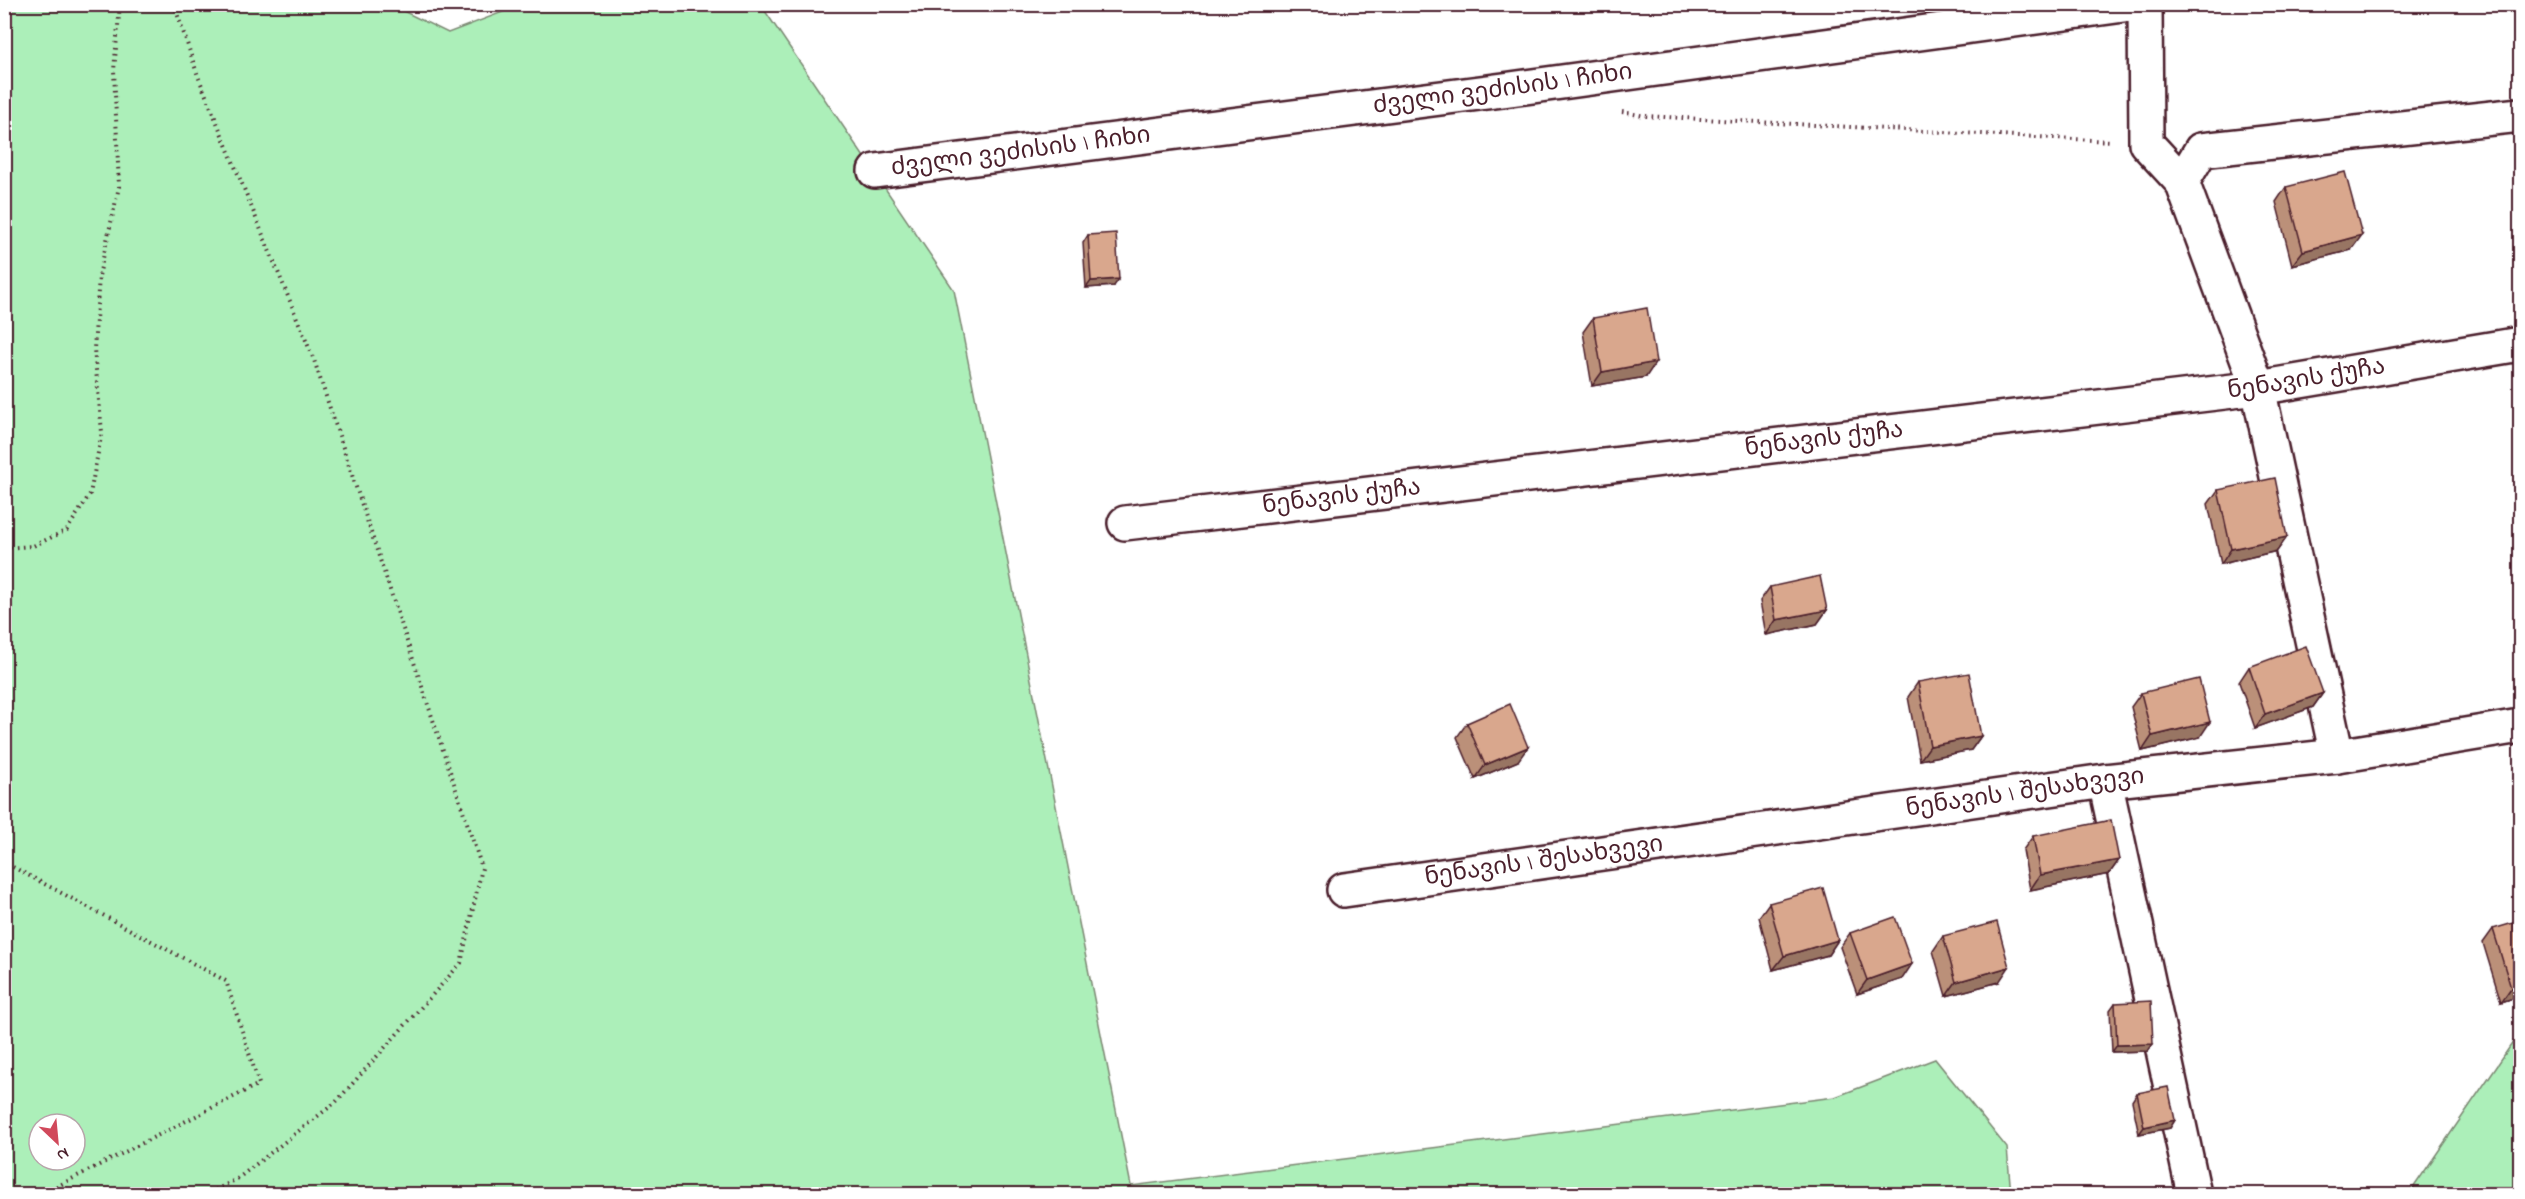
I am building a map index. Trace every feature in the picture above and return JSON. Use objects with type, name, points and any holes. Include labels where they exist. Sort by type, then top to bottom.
[{"type":"street","name":"ძველი ვეძისის I ჩიხი","points":[[875,171],[1503,90],[2131,4]]},
{"type":"street","points":[[2145,4],[2146,143],[2182,182],[2258,388],[2337,756]]},
{"type":"street","points":[[2182,182],[2201,150],[2520,115]]},
{"type":"street","name":"ნენავის ქუჩა","points":[[1125,523],[2258,388],[2520,345]]},
{"type":"street","name":"ნენავის I შესახვევი","points":[[1344,890],[2105,781],[2337,756],[2520,726]]},
{"type":"street","points":[[2105,781],[2194,1194]]},
{"type":"path","points":[[4,548],[33,546],[67,530],[90,494],[102,432],[94,349],[99,276],[118,187],[114,70],[120,4]]},
{"type":"path","points":[[174,4],[198,76],[314,360],[482,868],[460,963],[336,1102],[237,1179],[208,1194]]},
{"type":"path","points":[[1613,110],[1646,116],[2146,143]]},
{"type":"path","points":[[4,859],[11,866],[226,981],[259,1083],[42,1194]]},
{"type":"green space","points":[[4,5],[391,5],[448,33],[521,5],[761,5],[954,290],[1131,1186],[1835,1097],[1935,1059],[2007,1148],[2011,1194],[5,1194]]},
{"type":"green space","points":[[2520,1032],[2520,1194],[2409,1194]]},
{"type":"building","points":[[2345,172],[2362,235],[2303,251],[2286,187]]},
{"type":"building","points":[[1116,233],[1119,279],[1091,281],[1088,235]]},
{"type":"building","points":[[1647,308],[1656,362],[1602,372],[1593,318]]},
{"type":"building","points":[[2275,478],[2287,537],[2231,549],[2218,490]]},
{"type":"building","points":[[1820,576],[1827,610],[1776,620],[1770,587]]},
{"type":"building","points":[[2306,646],[2323,693],[2265,714],[2249,667]]},
{"type":"building","points":[[1969,673],[1981,736],[1930,746],[1918,682]]},
{"type":"building","points":[[2199,679],[2210,722],[2152,736],[2141,693]]},
{"type":"building","points":[[1510,704],[1528,747],[1485,765],[1467,723]]},
{"type":"building","points":[[2111,820],[2119,860],[2040,875],[2033,836]]},
{"type":"building","points":[[1823,888],[1838,940],[1784,956],[1769,903]]},
{"type":"building","points":[[1895,917],[1912,964],[1867,980],[1850,933]]},
{"type":"building","points":[[2520,921],[2520,985],[2511,988],[2493,929]]},
{"type":"building","points":[[1997,922],[2009,967],[1956,982],[1943,936]]},
{"type":"building","points":[[2151,1001],[2153,1044],[2117,1045],[2115,1003]]},
{"type":"building","points":[[2168,1087],[2175,1120],[2144,1127],[2137,1093]]}]
